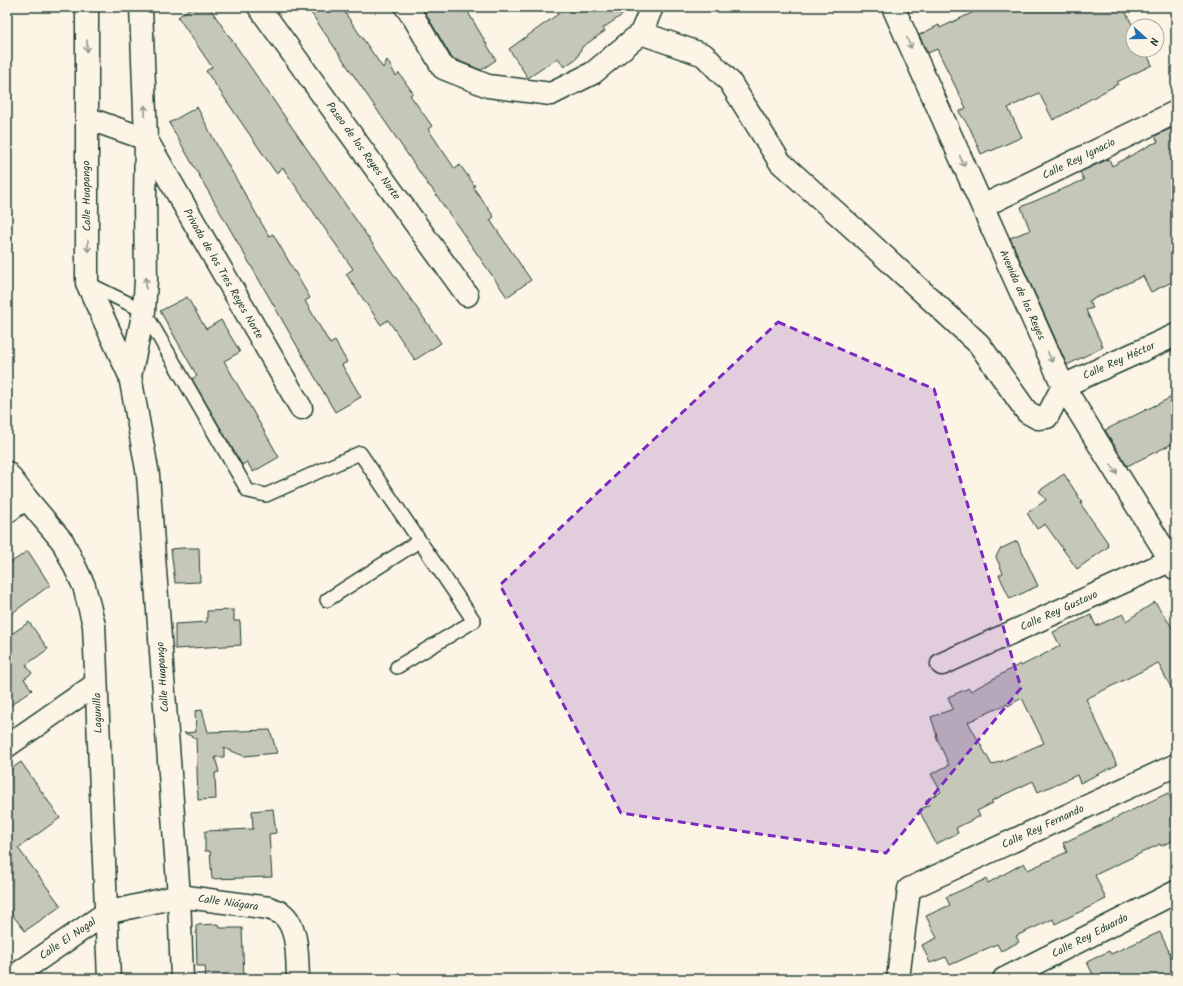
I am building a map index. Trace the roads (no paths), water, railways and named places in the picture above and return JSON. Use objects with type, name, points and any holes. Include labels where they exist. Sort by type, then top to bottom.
[{"type":"street","name":"Calle Huapango","points":[[86,7],[87,283],[130,376],[148,475],[179,896],[182,979]]},
{"type":"street","name":"Calle Huapango","points":[[130,376],[144,311],[146,280],[146,140],[141,7]]},
{"type":"street","name":"Paseo de los Reyes Norte","points":[[259,7],[467,295]]},
{"type":"street","points":[[406,7],[444,68],[488,86],[551,94],[593,73],[640,33],[652,7]]},
{"type":"street","name":"Avenida de los Reyes","points":[[900,9],[983,206],[1063,386],[1174,562]]},
{"type":"street","points":[[640,33],[704,54],[730,82],[780,162],[979,344],[1028,412],[1038,418],[1047,417],[1063,386]]},
{"type":"street","name":"Calle Rey Ignacio","points":[[983,206],[1176,112]]},
{"type":"street","points":[[86,118],[146,140]]},
{"type":"street","name":"Privada de los Tres Reyes Norte","points":[[146,140],[301,408]]},
{"type":"street","name":"Calle Rey Héctor","points":[[1063,386],[1176,335]]},
{"type":"street","name":"Lagunilla","points":[[7,473],[63,542],[84,586],[94,625],[109,979]]},
{"type":"street","points":[[7,512],[26,498]]},
{"type":"street","name":"Calle Rey Gustavo","points":[[942,664],[1174,562]]},
{"type":"street","points":[[7,746],[96,684]]},
{"type":"street","name":"Calle Rey Fernando","points":[[898,979],[909,889],[1176,765]]},
{"type":"street","name":"Calle Rey Eduardo","points":[[1004,979],[1176,892]]},
{"type":"street","name":"Calle Niágara","points":[[106,913],[179,896],[269,908],[281,913],[289,922],[294,935],[298,979]]},
{"type":"street","name":"Calle El Nogal","points":[[10,979],[106,913]]},
{"type":"lane","points":[[87,283],[144,311],[248,491],[266,495],[360,453],[474,621],[397,667]]},
{"type":"lane","points":[[327,600],[419,541]]}]
